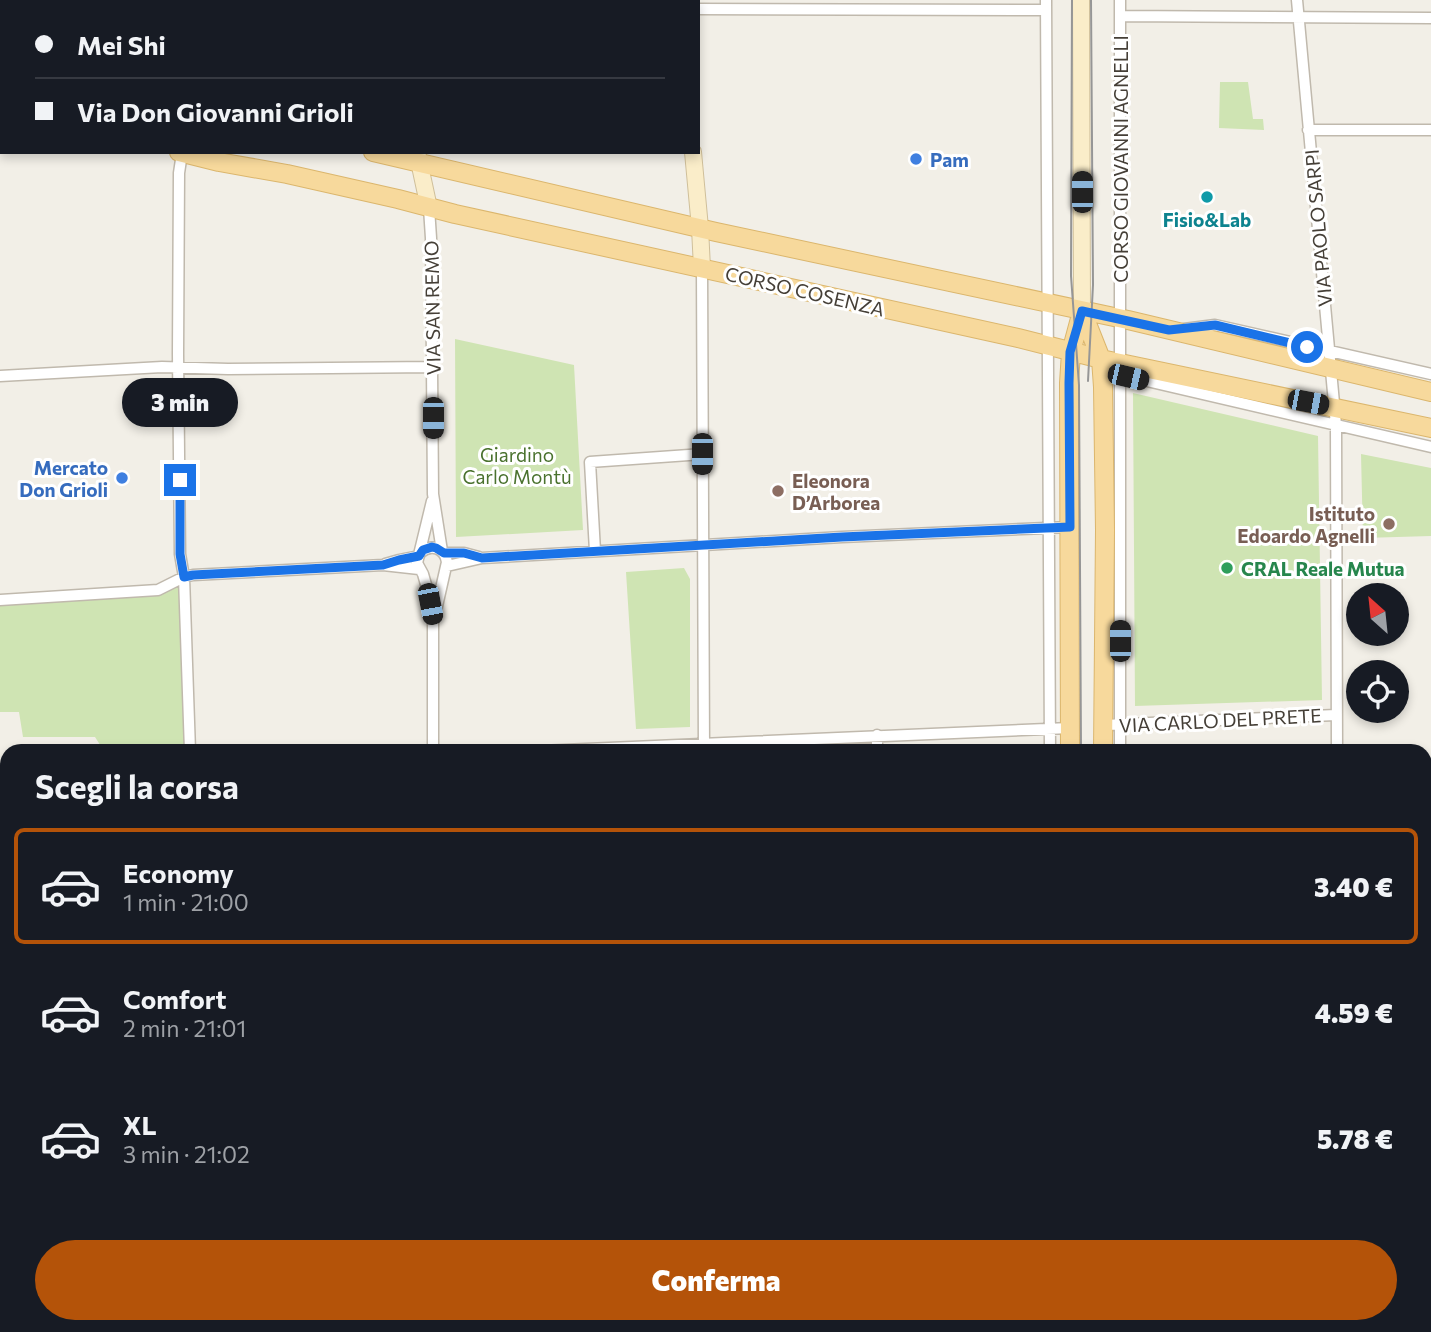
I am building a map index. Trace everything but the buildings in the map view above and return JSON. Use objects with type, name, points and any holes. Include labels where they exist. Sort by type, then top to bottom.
[{"type":"main road","name":"CORSO GIOVANNI AGNELLI","points":[[1081,0],[1082,311],[1112,365],[1102,387],[1112,530],[1112,725],[1105,744]]},
{"type":"main road","name":"CORSO COSENZA","points":[[186,154],[354,189],[429,208],[1018,338],[1112,365],[1335,416],[1431,428]]},
{"type":"main road","name":"CORSO COSENZA","points":[[388,154],[419,158],[701,228],[1169,330],[1330,361],[1431,392]]},
{"type":"main road","points":[[693,154],[702,268]]},
{"type":"main road","name":"VIA SAN REMO","points":[[419,158],[429,208]]},
{"type":"main road","name":"CORSO GIOVANNI AGNELLI","points":[[1070,744],[1069,383],[1058,349],[1082,311]]},
{"type":"street","name":"CORSO GIOVANNI AGNELLI","points":[[1112,530],[1112,365],[1120,318],[1120,0]]},
{"type":"street","name":"VIA PAOLO SARPI","points":[[1297,0],[1335,416],[1337,744]]},
{"type":"street","name":"CORSO GIOVANNI AGNELLI","points":[[1046,5],[1047,303],[1058,349],[1049,528],[1050,744]]},
{"type":"street","points":[[700,9],[1046,5]]},
{"type":"street","points":[[1120,16],[1431,18]]},
{"type":"street","points":[[1308,130],[1431,130]]},
{"type":"street","points":[[181,154],[178,368],[180,554],[184,577],[190,744]]},
{"type":"street","name":"VIA SAN REMO","points":[[429,208],[433,495],[443,552]]},
{"type":"street","points":[[702,268],[704,744]]},
{"type":"street","name":"CORSO COSENZA","points":[[1330,361],[1431,374]]},
{"type":"street","points":[[0,376],[162,367],[432,367]]},
{"type":"street","name":"CORSO COSENZA","points":[[1335,416],[1431,447]]},
{"type":"street","points":[[595,551],[590,462],[702,454]]},
{"type":"street","name":"VIA SAN REMO","points":[[420,555],[433,495]]},
{"type":"street","points":[[446,567],[482,558],[1070,527]]},
{"type":"street","points":[[433,744],[433,621],[417,563],[420,555],[432,547],[443,552],[464,553],[482,558]]},
{"type":"street","points":[[433,621],[446,567],[447,558],[443,552]]},
{"type":"street","points":[[383,565],[420,555]]},
{"type":"street","points":[[0,600],[158,590],[193,575],[383,565],[421,571],[436,577],[444,572],[446,567]]},
{"type":"street","name":"VIA CARLO DEL PRETE","points":[[1112,725],[1336,715]]},
{"type":"street","name":"CORSO GIOVANNI AGNELLI","points":[[1112,725],[1119,744]]},
{"type":"street","points":[[751,744],[1070,728]]},
{"type":"street","points":[[877,736],[877,744]]},
{"type":"green space","points":[[1220,82],[1248,82],[1253,119],[1263,119],[1264,130],[1219,128]]},
{"type":"green space","name":"Giardino Carlo Montù","points":[[455,339],[574,365],[583,530],[456,537]]},
{"type":"green space","name":"CRAL Reale Mutua","points":[[1133,393],[1318,436],[1322,700],[1135,706]]},
{"type":"green space","points":[[1361,454],[1431,468],[1431,536],[1363,538]]},
{"type":"green space","points":[[684,568],[690,579],[690,727],[636,729],[626,572]]},
{"type":"green space","points":[[184,577],[190,744],[100,744],[95,737],[23,737],[19,712],[0,712],[0,600],[158,590]]},
{"type":"tram line","points":[[1072,0],[1071,276],[1079,385],[1081,744]]},
{"type":"tram line","points":[[1088,381],[1093,285],[1091,0]]},
{"type":"place","name":"Pam","points":[[916,159]]},
{"type":"place","name":"Fisio&Lab","points":[[1207,197]]},
{"type":"place","name":"Mercato Don Grioli","points":[[122,478]]},
{"type":"place","name":"Eleonora D’Arborea","points":[[778,491]]},
{"type":"place","name":"Istituto Edoardo Agnelli","points":[[1389,524]]},
{"type":"place","name":"CRAL Reale Mutua","points":[[1227,568]]},
{"type":"route","points":[[180,480],[180,554],[184,577],[383,565],[419,556],[423,550],[432,547],[444,553],[464,553],[482,558],[1070,527],[1070,352],[1082,311],[1169,330],[1215,325],[1307,347]]}]
